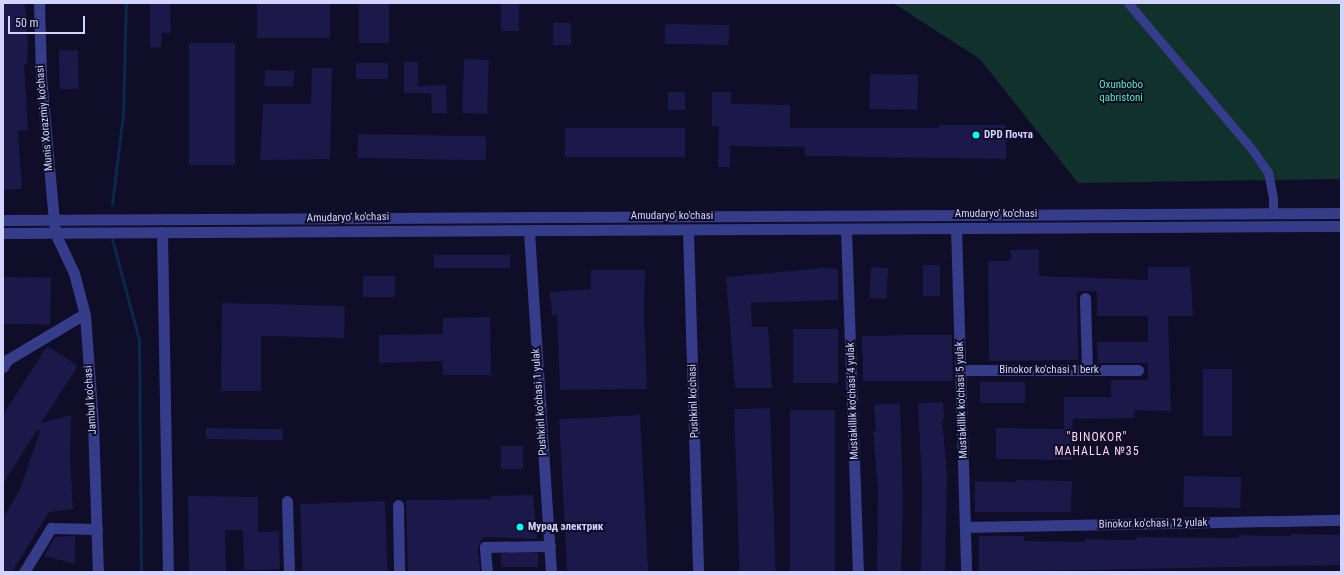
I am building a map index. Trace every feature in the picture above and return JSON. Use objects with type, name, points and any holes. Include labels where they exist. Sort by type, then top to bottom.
[{"type":"street","name":"Munis Xorazmiy ko'chasi","points":[[39,3],[41,76],[55,233]]},
{"type":"street","points":[[1128,3],[1251,148],[1268,172],[1273,198],[1273,214]]},
{"type":"street","name":"Amudaryo' ko'chasi","points":[[3,220],[1341,213]]},
{"type":"street","name":"Pushkinl ko'chasi","points":[[687,216],[698,572]]},
{"type":"street","points":[[3,233],[529,232],[1341,226]]},
{"type":"street","name":"Mustakillik ko'chasi 5 yulak","points":[[956,228],[966,572]]},
{"type":"street","name":"Mustakillik ko'chasi 4 yulak","points":[[846,230],[858,572]]},
{"type":"street","points":[[162,232],[168,572]]},
{"type":"street","name":"Pushkinl ko'chasi 1 yulak","points":[[529,232],[551,572]]},
{"type":"street","name":"Jambul ko'chasi","points":[[55,233],[74,273],[85,315],[93,423],[98,572]]},
{"type":"street","points":[[1085,298],[1087,369]]},
{"type":"street","points":[[3,367],[7,360],[79,316]]},
{"type":"street","name":"Binokor ko'chasi 1 berk","points":[[961,370],[1138,370]]},
{"type":"street","points":[[287,501],[289,572]]},
{"type":"street","points":[[398,505],[399,572]]},
{"type":"street","name":"Binokor ko'chasi 12 yulak","points":[[965,527],[1341,520]]},
{"type":"street","points":[[24,572],[51,528],[97,529]]},
{"type":"street","points":[[487,572],[486,547],[550,546]]},
{"type":"green space","name":"Oxunbobo qabristoni","points":[[893,3],[1341,3],[1341,179],[1078,183],[980,59]]},
{"type":"building","points":[[3,3],[25,3],[28,45],[27,64],[24,64],[28,130],[18,131],[22,189],[3,190]]},
{"type":"building","points":[[257,3],[330,3],[330,38],[257,38]]},
{"type":"building","points":[[359,3],[389,3],[389,43],[359,43]]},
{"type":"building","points":[[501,3],[519,3],[519,31],[501,31]]},
{"type":"building","points":[[150,4],[170,4],[171,33],[162,33],[161,48],[150,47]]},
{"type":"building","points":[[553,23],[571,23],[571,45],[553,45]]},
{"type":"building","points":[[665,24],[729,25],[729,45],[665,44]]},
{"type":"building","points":[[189,43],[235,43],[235,165],[189,165]]},
{"type":"building","points":[[59,50],[78,50],[79,89],[60,89]]},
{"type":"building","points":[[464,59],[489,60],[487,114],[462,113]]},
{"type":"building","points":[[404,62],[418,62],[418,86],[446,85],[447,113],[432,113],[431,93],[404,93]]},
{"type":"building","points":[[356,63],[388,63],[388,79],[356,79]]},
{"type":"building","points":[[312,68],[332,68],[330,159],[260,160],[263,104],[311,104]]},
{"type":"building","points":[[265,70],[294,71],[293,87],[264,86]]},
{"type":"building","points":[[870,74],[918,75],[917,110],[869,109]]},
{"type":"building","points":[[668,92],[685,92],[685,110],[668,110]]},
{"type":"building","points":[[712,92],[731,92],[731,104],[790,105],[790,128],[939,128],[939,125],[1006,125],[1006,159],[805,156],[805,147],[730,146],[730,167],[718,167],[719,126],[712,126]]},
{"type":"building","points":[[565,128],[685,128],[685,157],[565,157]]},
{"type":"building","points":[[358,134],[486,136],[486,160],[358,158]]},
{"type":"building","points":[[1039,249],[1039,276],[1148,280],[1148,267],[1190,267],[1193,316],[1168,316],[1171,411],[1134,410],[1134,418],[1073,419],[1072,460],[996,459],[996,428],[1064,429],[1064,397],[1111,397],[1111,380],[1148,380],[1148,363],[1098,363],[1097,342],[1148,342],[1148,316],[1097,316],[1097,291],[1077,291],[1078,360],[989,361],[988,261],[1011,261],[1010,250]]},
{"type":"building","points":[[434,255],[510,255],[510,268],[434,268]]},
{"type":"building","points":[[923,265],[940,265],[940,296],[923,296]]},
{"type":"building","points":[[871,267],[888,268],[886,299],[869,298]]},
{"type":"building","points":[[822,268],[838,269],[838,300],[751,303],[752,327],[768,327],[772,388],[735,388],[726,277]]},
{"type":"building","points":[[591,270],[645,270],[644,313],[647,389],[560,390],[557,315],[552,315],[550,292],[591,289]]},
{"type":"building","points":[[363,276],[395,276],[395,297],[363,297]]},
{"type":"building","points":[[3,277],[51,278],[50,325],[3,324]]},
{"type":"building","points":[[222,303],[345,306],[344,338],[261,336],[261,391],[221,391]]},
{"type":"building","points":[[490,317],[491,375],[443,375],[443,361],[379,363],[379,335],[443,334],[443,318]]},
{"type":"building","points":[[793,329],[838,329],[838,383],[793,383]]},
{"type":"building","points":[[952,335],[953,381],[863,381],[862,336]]},
{"type":"building","points":[[47,346],[78,366],[41,423],[71,415],[70,460],[73,509],[49,512],[12,572],[3,572],[3,517],[19,492],[40,431],[37,430],[3,484],[3,415]]},
{"type":"building","points":[[1203,369],[1232,369],[1232,436],[1203,436]]},
{"type":"building","points":[[980,382],[1025,382],[1025,403],[980,403]]},
{"type":"building","points":[[943,402],[944,419],[942,419],[947,473],[945,572],[921,572],[922,486],[918,403]]},
{"type":"building","points":[[900,403],[903,504],[901,572],[877,572],[878,488],[873,431],[876,431],[874,405]]},
{"type":"building","points":[[770,408],[776,572],[740,572],[734,409]]},
{"type":"building","points":[[790,410],[835,410],[835,572],[790,572]]},
{"type":"building","points":[[640,415],[648,572],[567,572],[559,419]]},
{"type":"building","points":[[206,428],[283,429],[283,440],[206,439]]},
{"type":"building","points":[[501,446],[523,446],[523,469],[501,469]]},
{"type":"building","points":[[1184,476],[1241,477],[1240,508],[1183,507]]},
{"type":"building","points":[[1016,480],[1072,481],[1071,512],[975,512],[975,481],[1016,482]]},
{"type":"building","points":[[533,495],[537,539],[483,537],[478,547],[480,571],[408,572],[406,500],[491,499],[491,496]]},
{"type":"building","points":[[188,496],[258,497],[258,532],[279,531],[280,569],[244,570],[243,530],[225,530],[226,572],[189,572]]},
{"type":"building","points":[[385,501],[387,572],[302,572],[300,504]]},
{"type":"building","points":[[1291,534],[1341,535],[1341,565],[979,572],[979,536],[1024,536],[1024,541],[1085,542],[1085,539],[1137,540],[1137,537],[1239,538],[1239,535],[1291,536]]},
{"type":"building","points":[[75,536],[75,564],[44,556],[55,537]]},
{"type":"building","points":[[501,553],[538,553],[538,567],[501,567]]},
{"type":"waterway","points":[[112,204],[123,114],[126,3]]},
{"type":"waterway","points":[[112,239],[139,340],[141,572]]},
{"type":"place","name":"DPD Почта","points":[[976,135]]},
{"type":"place","name":"Мурад электрик","points":[[520,527]]},
{"type":"district","name":"\"BINOKOR\" MAHALLA №35","points":[[1097,445]]}]
